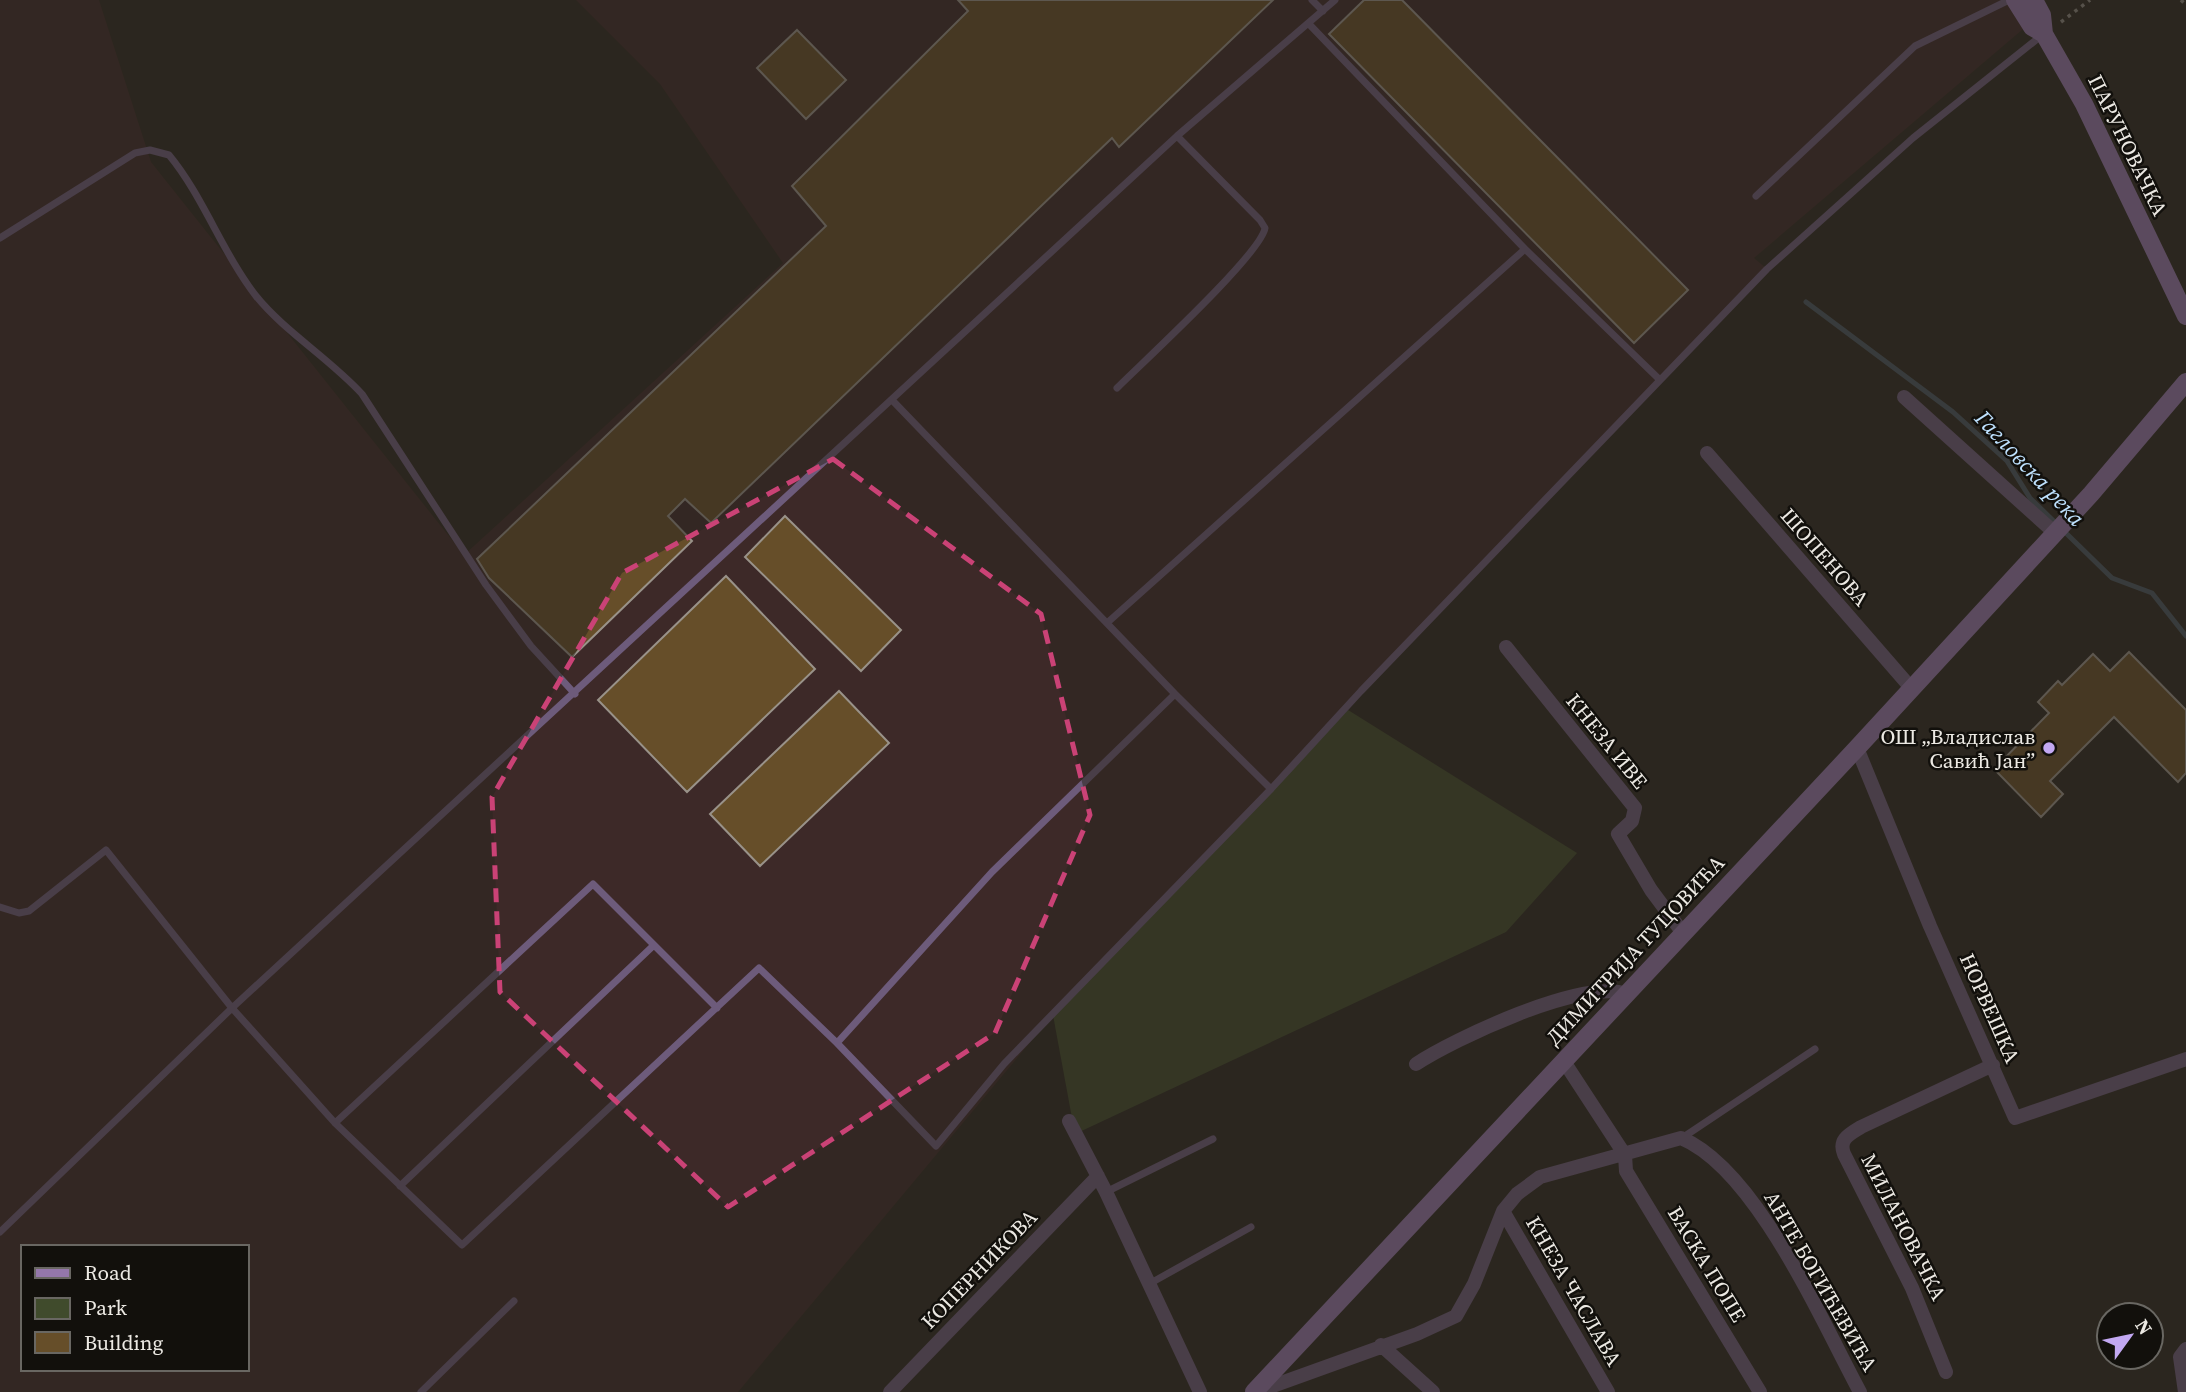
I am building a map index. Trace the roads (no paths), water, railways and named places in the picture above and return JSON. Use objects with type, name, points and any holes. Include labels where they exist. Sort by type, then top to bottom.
[{"type":"street","name":"ПАРУНОВАЧКА","points":[[2015,0],[2032,27],[2044,34]]},
{"type":"street","name":"ПАРУНОВАЧКА","points":[[2037,1],[2044,34],[2084,104],[2186,316]]},
{"type":"street","name":"ДИМИТРИЈА ТУЦОВИЋА","points":[[1255,1392],[1912,689],[2091,494],[2186,382]]},
{"type":"street","points":[[1904,397],[2052,536]]},
{"type":"street","name":"ШОПЕНОВА","points":[[1707,453],[1912,689]]},
{"type":"street","name":"КНЕЗА ИВЕ","points":[[1506,647],[1635,808],[1632,821],[1618,834],[1651,890],[1683,933]]},
{"type":"street","name":"НОРВЕШКА","points":[[1857,748],[1930,926],[2015,1118],[2186,1059]]},
{"type":"street","points":[[1416,1064],[1458,1039],[1538,1008],[1599,990],[1626,994]]},
{"type":"street","name":"ВАСКА ПОПЕ","points":[[1563,1060],[1625,1155],[1626,1171],[1760,1392]]},
{"type":"street","name":"МИЛАНОВАЧКА","points":[[1947,1372],[1912,1288],[1844,1154],[1842,1144],[1844,1138],[1861,1127],[1993,1065]]},
{"type":"street","points":[[1069,1121],[1106,1192],[1200,1392]]},
{"type":"street","points":[[1255,1392],[1456,1316],[1474,1284],[1503,1211],[1517,1194],[1540,1177],[1681,1138]]},
{"type":"street","name":"АНТЕ БОГИЋЕВИЋА","points":[[1681,1138],[1701,1146],[1710,1154],[1736,1180],[1764,1216],[1860,1392]]},
{"type":"street","name":"КОПЕРНИКОВА","points":[[890,1392],[1098,1176]]},
{"type":"street","name":"КНЕЗА ЧАСЛАВА","points":[[1503,1211],[1608,1392]]},
{"type":"street","points":[[1381,1345],[1433,1392]]},
{"type":"street","points":[[2185,1392],[2180,1357],[2186,1349]]},
{"type":"lane","points":[[1312,0],[1323,11]]},
{"type":"lane","points":[[0,1232],[232,1008],[576,694],[1177,136],[1335,0]]},
{"type":"lane","points":[[1756,196],[1915,46],[2009,0]]},
{"type":"lane","points":[[1309,24],[1525,249],[1660,380]]},
{"type":"lane","points":[[0,906],[19,914],[29,911],[106,850],[232,1008],[335,1124],[462,1245],[759,968],[837,1043],[936,1146],[1004,1063],[1271,789],[1379,672],[1768,270],[1913,138],[2044,34]]},
{"type":"lane","points":[[1117,388],[1239,265],[1264,235],[1265,228],[1260,220],[1177,136]]},
{"type":"lane","points":[[0,237],[135,153],[150,150],[169,155],[221,245],[254,293],[273,313],[338,367],[362,394],[486,585],[531,646],[576,694]]},
{"type":"lane","points":[[1107,623],[1525,249]]},
{"type":"lane","points":[[893,401],[1175,694],[1271,789]]},
{"type":"lane","points":[[837,1043],[992,872],[1175,694]]},
{"type":"lane","points":[[335,1124],[593,884],[717,1008]]},
{"type":"lane","points":[[400,1186],[654,945]]},
{"type":"lane","points":[[1681,1138],[1815,1049]]},
{"type":"lane","points":[[1106,1192],[1213,1139]]},
{"type":"lane","points":[[1149,1284],[1251,1227]]},
{"type":"lane","points":[[421,1392],[514,1301]]},
{"type":"waterway","name":"Гагловска река","points":[[1806,302],[1953,412],[2007,461],[2030,498],[2112,578],[2152,593],[2186,636]]},
{"type":"place","name":"ОШ „Владислав Савић Јан”","points":[[2049,748]]}]
